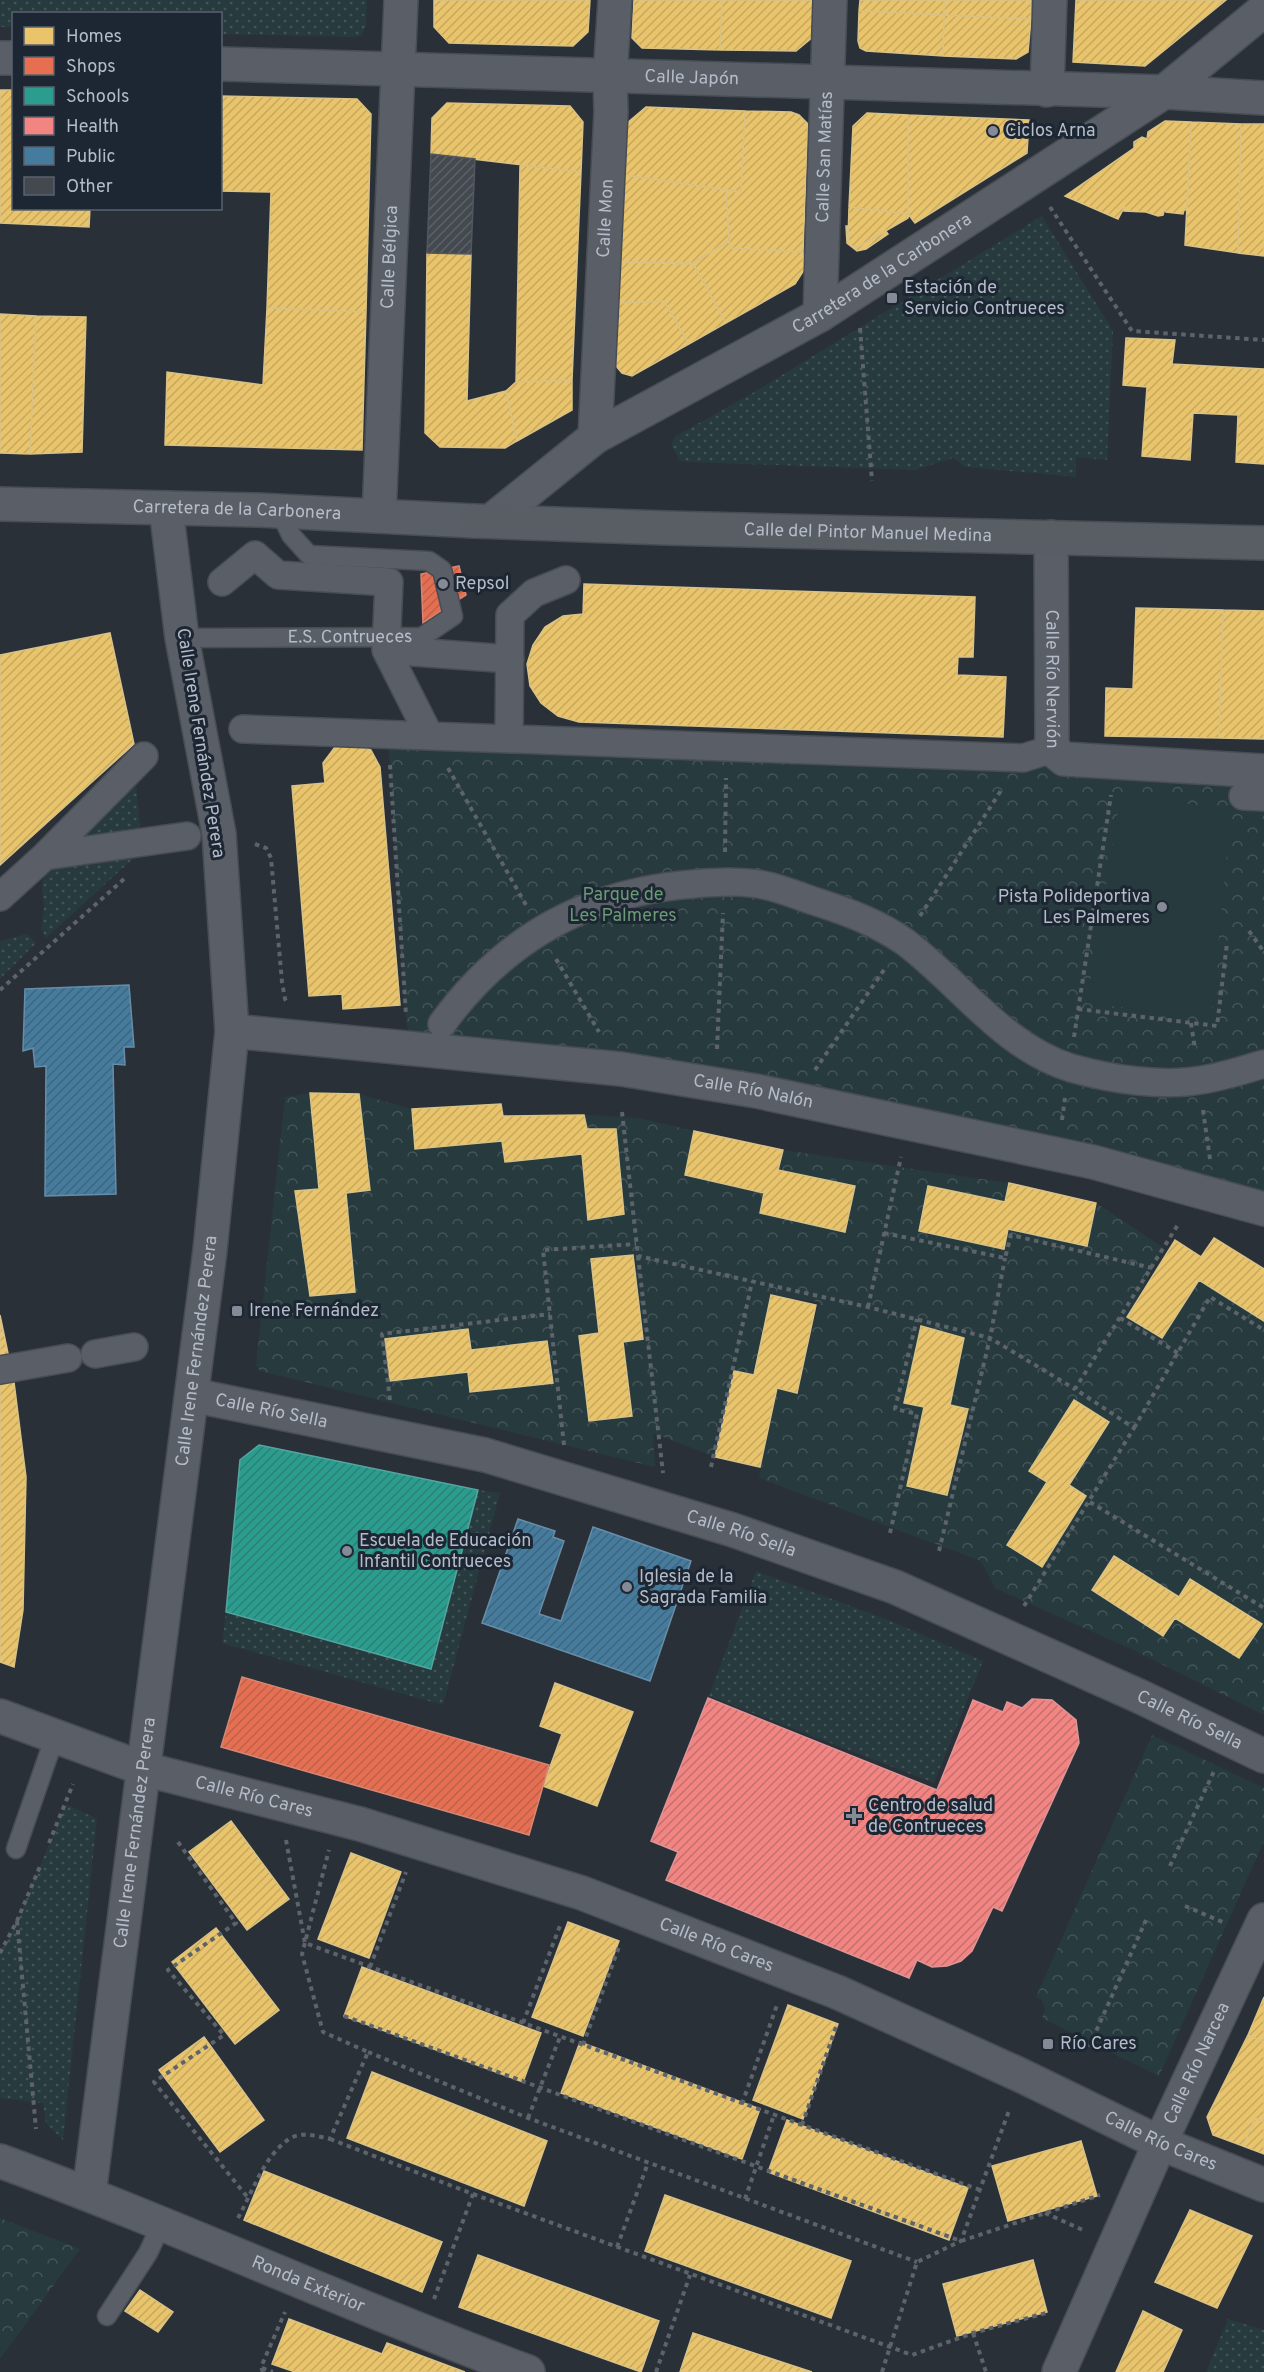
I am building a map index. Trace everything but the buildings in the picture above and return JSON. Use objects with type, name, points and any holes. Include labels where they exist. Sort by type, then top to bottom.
[{"type":"main road","name":"Calle del Pintor Manuel Medina","points":[[482,521],[666,528],[1264,543]]},
{"type":"street","name":"Calle Bélgica","points":[[379,515],[401,0]]},
{"type":"street","name":"Calle Mon","points":[[595,437],[615,0]]},
{"type":"street","name":"Calle San Matías","points":[[820,315],[830,0]]},
{"type":"street","points":[[1047,90],[1050,0]]},
{"type":"street","name":"Carretera de la Carbonera","points":[[0,504],[279,510],[482,521],[595,437],[820,315],[1164,92],[1264,10]]},
{"type":"street","name":"Calle Japón","points":[[222,64],[1164,92],[1264,98]]},
{"type":"street","name":"Calle Irene Fernández Perera","points":[[89,2194],[210,1250],[232,1031],[219,834],[182,638],[166,508]]},
{"type":"street","name":"Calle Río Nervión","points":[[1052,537],[1052,749],[1064,759],[1264,771]]},
{"type":"street","points":[[222,582],[255,555],[278,575],[389,582],[386,644],[429,735]]},
{"type":"street","points":[[509,739],[510,615],[534,593],[566,580]]},
{"type":"street","points":[[386,644],[510,658]]},
{"type":"street","points":[[243,729],[1023,758],[1052,749]]},
{"type":"street","points":[[0,897],[45,856],[144,756]]},
{"type":"street","points":[[45,856],[187,836]]},
{"type":"street","points":[[442,1024],[464,994],[486,970],[512,948],[579,909],[624,894],[676,886],[725,882],[771,886],[862,917],[903,941],[945,975],[981,1012],[1015,1038],[1070,1067],[1133,1081],[1199,1081],[1264,1064]]},
{"type":"street","name":"Calle Río Nalón","points":[[232,1031],[621,1069],[744,1089],[1093,1162],[1264,1209]]},
{"type":"street","points":[[95,1354],[134,1347]]},
{"type":"street","points":[[0,1370],[68,1358]]},
{"type":"street","name":"Calle Río Sella","points":[[192,1395],[485,1455],[733,1530],[895,1587],[1141,1697],[1264,1756]]},
{"type":"street","name":"Calle Río Cares","points":[[0,1716],[144,1769],[360,1824],[582,1893],[837,1992],[1018,2074],[1160,2143],[1264,2185]]},
{"type":"street","name":"Calle Río Narcea","points":[[1059,2372],[1160,2143],[1264,1920]]},
{"type":"street","name":"Ronda Exterior","points":[[0,2161],[89,2194],[432,2336],[528,2372]]},
{"type":"lane","name":"E.S. Contrueces","points":[[182,638],[386,644],[422,638],[453,615],[442,570],[429,561],[309,555],[291,535],[279,510]]},
{"type":"lane","points":[[16,1849],[55,1737]]},
{"type":"lane","points":[[107,2316],[148,2253],[161,2225]]},
{"type":"path","points":[[1047,201],[1132,331],[1264,340]]},
{"type":"path","points":[[860,327],[872,481]]},
{"type":"path","points":[[388,734],[406,1021]]},
{"type":"path","points":[[429,735],[600,1033]]},
{"type":"path","points":[[1061,1122],[1112,788]]},
{"type":"path","points":[[1249,932],[1264,952]]},
{"type":"path","points":[[1078,1009],[1216,1026],[1227,943]]},
{"type":"path","points":[[622,1112],[663,1479]]},
{"type":"path","points":[[868,1307],[901,1157]]},
{"type":"path","points":[[1075,1389],[1179,1223]]},
{"type":"path","points":[[884,1233],[1005,1258]]},
{"type":"path","points":[[939,1551],[990,1338],[1011,1235],[1152,1268]]},
{"type":"path","points":[[564,1451],[543,1250],[636,1244]]},
{"type":"path","points":[[638,1257],[868,1307],[990,1338],[1075,1389],[1134,1428]]},
{"type":"path","points":[[711,1467],[752,1282]]},
{"type":"path","points":[[1019,1613],[1090,1502],[1210,1297],[1264,1330]]},
{"type":"path","points":[[391,1408],[382,1334],[550,1314]]},
{"type":"path","points":[[1120,1318],[1178,1353]]},
{"type":"path","points":[[890,1533],[917,1414],[895,1409],[917,1319]]},
{"type":"path","points":[[1090,1502],[1264,1608]]},
{"type":"path","points":[[1170,1866],[1220,1758]]},
{"type":"path","points":[[48,1846],[73,1784]]},
{"type":"path","points":[[284,1831],[305,1943]]},
{"type":"path","points":[[178,1842],[236,1923],[168,1970],[224,2035],[154,2082],[249,2199]]},
{"type":"path","points":[[331,1843],[302,1954],[323,2032],[528,2118],[917,2262],[961,2241],[1111,2192]]},
{"type":"path","points":[[0,1953],[17,1922],[44,1857]]},
{"type":"path","points":[[370,1967],[409,1863]]},
{"type":"path","points":[[1185,1906],[1231,1926]]},
{"type":"path","points":[[523,2023],[565,1912]]},
{"type":"path","points":[[1089,2047],[1146,1920]]},
{"type":"path","points":[[17,1922],[36,2129]]},
{"type":"path","points":[[583,2045],[624,1935]]},
{"type":"path","points":[[305,1943],[980,2190]]},
{"type":"path","points":[[742,2104],[777,2004]]},
{"type":"path","points":[[344,2016],[961,2241]]},
{"type":"path","points":[[802,2125],[840,2018]]},
{"type":"path","points":[[528,2118],[560,2037]]},
{"type":"path","points":[[330,2139],[368,2052]]},
{"type":"path","points":[[961,2241],[1011,2107]]},
{"type":"path","points":[[744,2199],[774,2115]]},
{"type":"path","points":[[238,2219],[269,2159],[290,2138],[309,2134],[330,2139],[690,2275],[912,2355],[973,2333],[1047,2313]]},
{"type":"path","points":[[617,2247],[648,2163]]},
{"type":"path","points":[[434,2299],[473,2194]]},
{"type":"path","points":[[1044,2212],[1093,2234]]},
{"type":"path","points":[[882,2372],[917,2262]]},
{"type":"path","points":[[656,2372],[690,2275]]},
{"type":"path","points":[[273,2372],[262,2370],[289,2304]]},
{"type":"path","points":[[973,2333],[986,2372]]},
{"type":"green space","points":[[0,0],[367,0],[366,26],[361,36],[353,37],[222,34],[222,12],[12,12],[12,27],[0,27]]},
{"type":"green space","points":[[1042,216],[1113,331],[1107,460],[1076,457],[1076,477],[965,467],[953,458],[915,470],[680,461],[671,445],[676,436],[751,394]]},
{"type":"green space","name":"Parque de Les Palmeres","points":[[388,734],[1264,771],[1264,1209],[1093,1162],[410,1046],[404,1003]]},
{"type":"green space","points":[[136,784],[141,835],[76,844]]},
{"type":"green space","name":"Pista Polideportiva Les Palmeres","points":[[1121,793],[1231,811],[1211,1018],[1087,1003]]},
{"type":"green space","points":[[137,855],[46,938],[41,929],[44,907],[42,887],[44,874],[51,866]]},
{"type":"green space","points":[[27,934],[36,943],[0,979],[0,941]]},
{"type":"green space","points":[[310,1093],[319,1189],[295,1192],[310,1296],[355,1291],[346,1193],[370,1190],[359,1094],[412,1109],[416,1149],[502,1141],[505,1162],[582,1154],[589,1220],[624,1214],[616,1129],[587,1129],[584,1115],[639,1118],[694,1131],[685,1176],[764,1193],[845,1232],[855,1186],[778,1170],[783,1150],[1009,1183],[1005,1202],[928,1186],[919,1231],[1003,1249],[1008,1229],[1087,1246],[1096,1203],[1164,1248],[1127,1317],[1162,1338],[1199,1280],[1264,1321],[1264,1715],[1131,1649],[995,1588],[981,1561],[759,1478],[777,1388],[797,1392],[819,1302],[771,1295],[754,1375],[734,1371],[715,1457],[653,1433],[655,1467],[260,1371],[256,1365],[285,1097]],"holes":[[[633,1255],[643,1339],[623,1342],[632,1416],[589,1421],[579,1336],[599,1333],[591,1260]],[[922,1326],[964,1338],[950,1405],[968,1409],[946,1495],[907,1486],[924,1407],[904,1403]],[[468,1329],[471,1350],[547,1341],[552,1382],[470,1392],[468,1372],[391,1380],[386,1339]],[[1073,1400],[1109,1422],[1069,1485],[1086,1497],[1042,1567],[1007,1545],[1047,1481],[1029,1470]],[[1191,1579],[1262,1624],[1239,1658],[1175,1618],[1163,1636],[1092,1590],[1179,1597]]]},
{"type":"green space","points":[[478,1490],[500,1493],[443,1705],[222,1643],[226,1612],[431,1668]]},
{"type":"green space","points":[[756,1571],[888,1620],[983,1661],[934,1783],[709,1696]]},
{"type":"green space","points":[[1152,1735],[1264,1788],[1264,1841],[1159,2076],[1042,2018],[1045,2010],[1042,2000],[1036,1997]]},
{"type":"green space","points":[[66,1804],[97,1819],[63,2140],[46,2123],[43,2103],[0,2098],[0,1953],[17,1921]]},
{"type":"green space","points":[[0,2218],[80,2249],[0,2359]]},
{"type":"green space","points":[[1228,2319],[1264,2330],[1264,2372],[1206,2372]]},
{"type":"place","name":"Ciclos Arna","points":[[993,131]]},
{"type":"place","name":"Estación de Servicio Contrueces","points":[[892,298]]},
{"type":"place","name":"Repsol","points":[[443,584]]},
{"type":"place","name":"Pista Polideportiva Les Palmeres","points":[[1162,907]]},
{"type":"place","name":"Irene Fernández","points":[[237,1311]]},
{"type":"place","name":"Escuela de Educación Infantil Contrueces","points":[[347,1551]]},
{"type":"place","name":"Iglesia de la Sagrada Familia","points":[[627,1587]]},
{"type":"place","name":"Centro de salud de Contrueces","points":[[854,1816]]},
{"type":"place","name":"Río Cares","points":[[1048,2044]]}]
